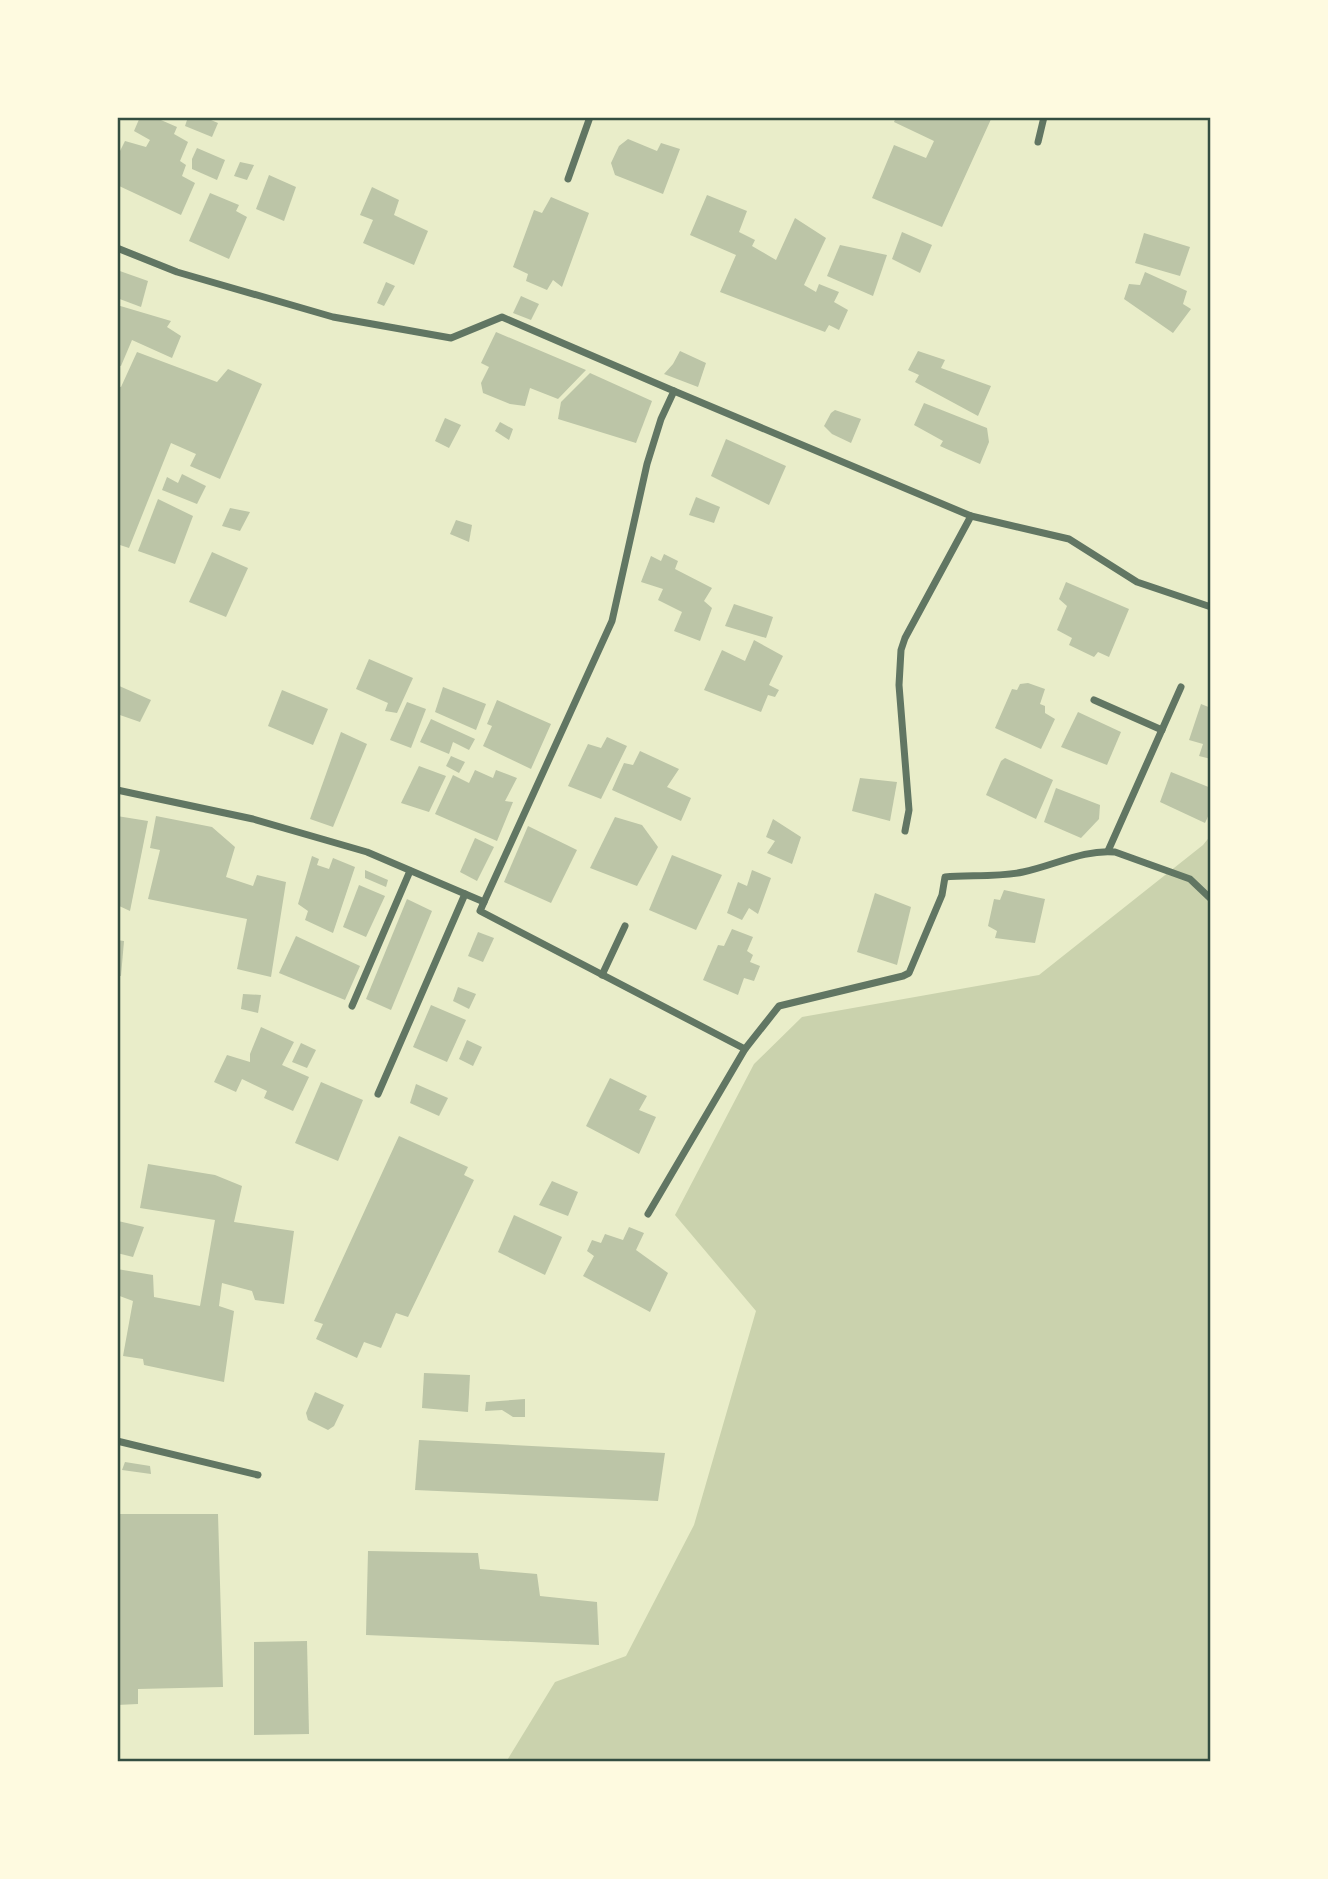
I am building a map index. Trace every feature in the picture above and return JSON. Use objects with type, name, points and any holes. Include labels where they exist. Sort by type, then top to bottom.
[{"type":"street","points":[[568,179],[590,117]]},
{"type":"street","points":[[1038,142],[1044,117]]},
{"type":"street","points":[[117,247],[177,272],[333,317],[451,338],[502,317],[971,516],[1069,540],[1137,582],[1211,607]]},
{"type":"street","points":[[674,391],[661,419],[647,464],[612,621],[480,911],[745,1049]]},
{"type":"street","points":[[905,831],[909,810],[899,685],[901,650],[971,516]]},
{"type":"street","points":[[1108,851],[1181,687]]},
{"type":"street","points":[[1094,700],[1162,730]]},
{"type":"street","points":[[117,790],[253,819],[367,852],[484,902]]},
{"type":"street","points":[[648,1214],[745,1049],[779,1006],[909,973],[942,895],[945,877],[1021,873],[1108,851],[1190,878],[1211,899]]},
{"type":"street","points":[[352,1006],[410,871]]},
{"type":"street","points":[[378,1094],[465,894]]},
{"type":"street","points":[[602,975],[625,926]]},
{"type":"street","points":[[117,1441],[258,1475]]},
{"type":"green space","points":[[1211,835],[1211,1762],[506,1762],[555,1682],[626,1656],[694,1525],[756,1311],[675,1215],[754,1064],[802,1017],[1039,975],[1203,845]]},
{"type":"building","points":[[140,117],[154,117],[177,127],[174,134],[188,142],[180,161],[186,165],[182,176],[195,183],[181,215],[117,185],[117,157],[125,141],[146,147],[150,140],[134,131]]},
{"type":"building","points":[[188,117],[204,117],[218,123],[212,137],[185,126]]},
{"type":"building","points":[[896,117],[992,117],[942,227],[872,198],[894,145],[926,158],[934,141],[894,122]]},
{"type":"building","points":[[628,139],[657,151],[661,143],[680,149],[663,194],[615,175],[611,163],[619,146]]},
{"type":"building","points":[[197,148],[225,160],[217,180],[192,169],[192,159]]},
{"type":"building","points":[[240,162],[254,165],[247,180],[234,176]]},
{"type":"building","points":[[269,175],[296,187],[284,221],[256,209]]},
{"type":"building","points":[[372,187],[399,200],[394,215],[428,231],[414,265],[363,243],[373,220],[360,215]]},
{"type":"building","points":[[210,193],[239,205],[236,211],[247,217],[229,259],[189,241]]},
{"type":"building","points":[[707,195],[747,211],[739,232],[755,240],[752,246],[776,260],[795,218],[826,238],[804,285],[816,292],[819,284],[839,292],[834,302],[848,310],[839,330],[829,325],[825,332],[720,292],[736,255],[690,235]]},
{"type":"building","points":[[551,197],[589,213],[562,287],[553,280],[547,290],[526,281],[528,274],[513,267],[534,210],[542,213]]},
{"type":"building","points":[[902,232],[932,245],[920,273],[892,259]]},
{"type":"building","points":[[1144,233],[1190,247],[1180,276],[1135,263]]},
{"type":"building","points":[[840,245],[887,255],[873,296],[827,276]]},
{"type":"building","points":[[117,270],[148,281],[141,307],[117,298]]},
{"type":"building","points":[[1145,272],[1187,291],[1183,304],[1191,309],[1173,333],[1124,299],[1129,284],[1140,285]]},
{"type":"building","points":[[386,282],[395,286],[384,306],[377,303]]},
{"type":"building","points":[[521,296],[539,304],[531,320],[513,313]]},
{"type":"building","points":[[117,305],[171,321],[167,327],[181,336],[172,358],[132,340],[121,366],[117,365]]},
{"type":"building","points":[[496,332],[586,370],[558,399],[530,388],[525,406],[510,404],[483,393],[481,383],[489,367],[481,363]]},
{"type":"building","points":[[680,351],[706,363],[698,387],[664,374]]},
{"type":"building","points":[[918,351],[945,360],[941,368],[991,386],[978,416],[915,382],[919,375],[908,370]]},
{"type":"building","points":[[137,352],[217,382],[228,369],[262,384],[220,479],[190,466],[196,454],[171,443],[129,548],[117,544],[117,386],[121,387]]},
{"type":"building","points":[[590,373],[652,401],[636,443],[558,419],[561,402]]},
{"type":"building","points":[[924,403],[987,428],[989,442],[980,464],[940,446],[943,441],[914,425]]},
{"type":"building","points":[[835,410],[861,419],[851,443],[832,434],[824,426]]},
{"type":"building","points":[[445,418],[461,425],[449,448],[435,441]]},
{"type":"building","points":[[500,422],[513,429],[509,440],[495,431]]},
{"type":"building","points":[[726,439],[786,466],[769,505],[711,476]]},
{"type":"building","points":[[182,474],[206,486],[197,504],[162,490],[167,477],[178,483]]},
{"type":"building","points":[[696,497],[720,507],[714,523],[689,515]]},
{"type":"building","points":[[158,499],[193,516],[175,564],[138,551]]},
{"type":"building","points":[[230,508],[250,512],[240,531],[222,526]]},
{"type":"building","points":[[456,520],[472,525],[469,542],[450,534]]},
{"type":"building","points":[[212,552],[248,568],[226,617],[189,602]]},
{"type":"building","points":[[664,554],[678,561],[675,569],[712,588],[704,601],[712,608],[700,641],[674,631],[682,612],[658,600],[663,589],[641,582],[651,556],[661,561]]},
{"type":"building","points":[[1066,582],[1129,609],[1109,657],[1098,652],[1094,657],[1069,645],[1072,638],[1057,630],[1067,606],[1059,599]]},
{"type":"building","points":[[734,604],[773,617],[766,638],[725,626]]},
{"type":"building","points":[[754,640],[783,656],[769,685],[779,690],[775,697],[768,695],[761,712],[704,690],[722,650],[745,661]]},
{"type":"building","points":[[369,659],[413,678],[397,713],[385,711],[388,703],[356,689]]},
{"type":"building","points":[[1028,683],[1045,689],[1040,704],[1045,706],[1045,713],[1055,719],[1041,749],[995,728],[1012,689],[1017,690],[1020,684]]},
{"type":"building","points":[[117,685],[151,700],[140,722],[117,714]]},
{"type":"building","points":[[443,687],[486,704],[476,730],[435,712]]},
{"type":"building","points":[[282,690],[328,709],[313,745],[268,726]]},
{"type":"building","points":[[497,700],[551,724],[531,769],[483,746],[492,726],[487,724]]},
{"type":"building","points":[[407,702],[426,709],[411,748],[390,740]]},
{"type":"building","points":[[1201,704],[1211,708],[1211,759],[1199,756],[1203,744],[1189,740]]},
{"type":"building","points":[[1078,712],[1121,732],[1107,765],[1061,747]]},
{"type":"building","points":[[431,719],[475,739],[469,750],[453,742],[449,754],[420,742]]},
{"type":"building","points":[[341,732],[367,744],[333,827],[310,819]]},
{"type":"building","points":[[607,737],[627,746],[601,799],[568,786],[588,744],[601,748]]},
{"type":"building","points":[[640,751],[679,769],[667,787],[691,798],[681,821],[612,790],[624,763],[633,765]]},
{"type":"building","points":[[451,756],[465,762],[459,773],[446,766]]},
{"type":"building","points":[[1005,758],[1053,780],[1036,819],[986,795],[1001,761]]},
{"type":"building","points":[[419,766],[446,776],[429,812],[401,803]]},
{"type":"building","points":[[475,770],[493,778],[496,770],[517,778],[505,801],[513,802],[497,841],[435,814],[453,775],[469,783]]},
{"type":"building","points":[[1171,772],[1211,788],[1211,810],[1205,823],[1160,802]]},
{"type":"building","points":[[860,778],[897,782],[890,821],[852,811]]},
{"type":"building","points":[[1056,788],[1100,805],[1099,819],[1081,838],[1044,822]]},
{"type":"building","points":[[117,816],[148,821],[130,911],[117,905]]},
{"type":"building","points":[[156,816],[212,827],[235,847],[226,877],[253,886],[257,875],[286,882],[271,977],[237,969],[247,919],[148,899],[160,850],[150,848]]},
{"type":"building","points":[[615,817],[642,825],[658,847],[637,886],[590,868]]},
{"type":"building","points":[[773,819],[801,837],[792,864],[767,853],[775,841],[766,837]]},
{"type":"building","points":[[528,826],[577,850],[551,903],[504,882]]},
{"type":"building","points":[[475,838],[494,847],[477,881],[460,872]]},
{"type":"building","points":[[672,855],[722,875],[696,930],[649,910]]},
{"type":"building","points":[[312,856],[319,859],[317,865],[329,869],[333,858],[355,867],[333,933],[305,920],[308,911],[298,904]]},
{"type":"building","points":[[365,870],[388,880],[386,887],[365,878]]},
{"type":"building","points":[[752,870],[771,878],[758,914],[749,908],[742,920],[727,913],[738,882],[747,886]]},
{"type":"building","points":[[359,885],[385,896],[366,937],[343,927]]},
{"type":"building","points":[[1004,890],[1045,899],[1035,943],[995,938],[997,931],[988,926],[994,899],[1000,900]]},
{"type":"building","points":[[875,893],[911,907],[897,965],[857,952]]},
{"type":"building","points":[[407,899],[432,911],[391,1010],[366,999]]},
{"type":"building","points":[[732,929],[753,937],[747,951],[753,955],[750,962],[760,966],[754,981],[744,978],[738,995],[703,980],[718,945],[724,946]]},
{"type":"building","points":[[478,932],[494,938],[483,962],[468,956]]},
{"type":"building","points":[[296,936],[360,966],[345,1000],[279,973]]},
{"type":"building","points":[[117,940],[124,941],[121,976],[117,976]]},
{"type":"building","points":[[458,987],[476,994],[469,1009],[453,1001]]},
{"type":"building","points":[[243,994],[261,995],[258,1013],[241,1009]]},
{"type":"building","points":[[431,1005],[466,1020],[447,1062],[413,1047]]},
{"type":"building","points":[[261,1027],[294,1042],[282,1065],[309,1077],[293,1111],[264,1098],[267,1091],[242,1079],[236,1092],[214,1082],[227,1055],[250,1062],[250,1054]]},
{"type":"building","points":[[467,1040],[482,1047],[473,1066],[459,1059]]},
{"type":"building","points":[[301,1043],[316,1050],[307,1068],[292,1062]]},
{"type":"building","points":[[610,1078],[647,1096],[639,1110],[656,1117],[639,1154],[586,1126]]},
{"type":"building","points":[[321,1082],[363,1100],[338,1161],[295,1143]]},
{"type":"building","points":[[416,1084],[448,1098],[439,1116],[410,1103]]},
{"type":"building","points":[[399,1136],[468,1167],[464,1175],[474,1180],[408,1317],[396,1313],[381,1348],[364,1342],[357,1358],[316,1339],[323,1324],[314,1321]]},
{"type":"building","points":[[148,1164],[215,1175],[242,1186],[234,1222],[294,1231],[284,1304],[255,1300],[252,1291],[222,1283],[219,1306],[234,1311],[224,1382],[144,1365],[143,1359],[123,1356],[133,1301],[117,1295],[117,1269],[153,1275],[154,1297],[200,1306],[215,1220],[140,1208]]},
{"type":"building","points":[[552,1181],[578,1192],[568,1216],[539,1205]]},
{"type":"building","points":[[514,1215],[562,1237],[545,1275],[498,1252]]},
{"type":"building","points":[[118,1221],[144,1227],[133,1257],[117,1253]]},
{"type":"building","points":[[629,1227],[644,1233],[636,1250],[668,1273],[650,1312],[583,1276],[594,1256],[587,1251],[592,1240],[601,1243],[605,1234],[623,1240]]},
{"type":"building","points":[[424,1373],[470,1375],[468,1412],[422,1408]]},
{"type":"building","points":[[315,1392],[344,1405],[334,1426],[328,1430],[308,1420],[306,1413]]},
{"type":"building","points":[[525,1399],[525,1417],[513,1417],[502,1410],[485,1411],[486,1402]]},
{"type":"building","points":[[419,1440],[665,1453],[658,1501],[415,1490]]},
{"type":"building","points":[[125,1462],[150,1466],[151,1474],[122,1470]]},
{"type":"building","points":[[117,1514],[218,1514],[223,1687],[138,1689],[138,1704],[117,1705]]},
{"type":"building","points":[[368,1551],[478,1553],[480,1569],[537,1574],[540,1596],[597,1602],[599,1645],[366,1635]]},
{"type":"building","points":[[307,1641],[309,1734],[254,1735],[254,1642]]}]
